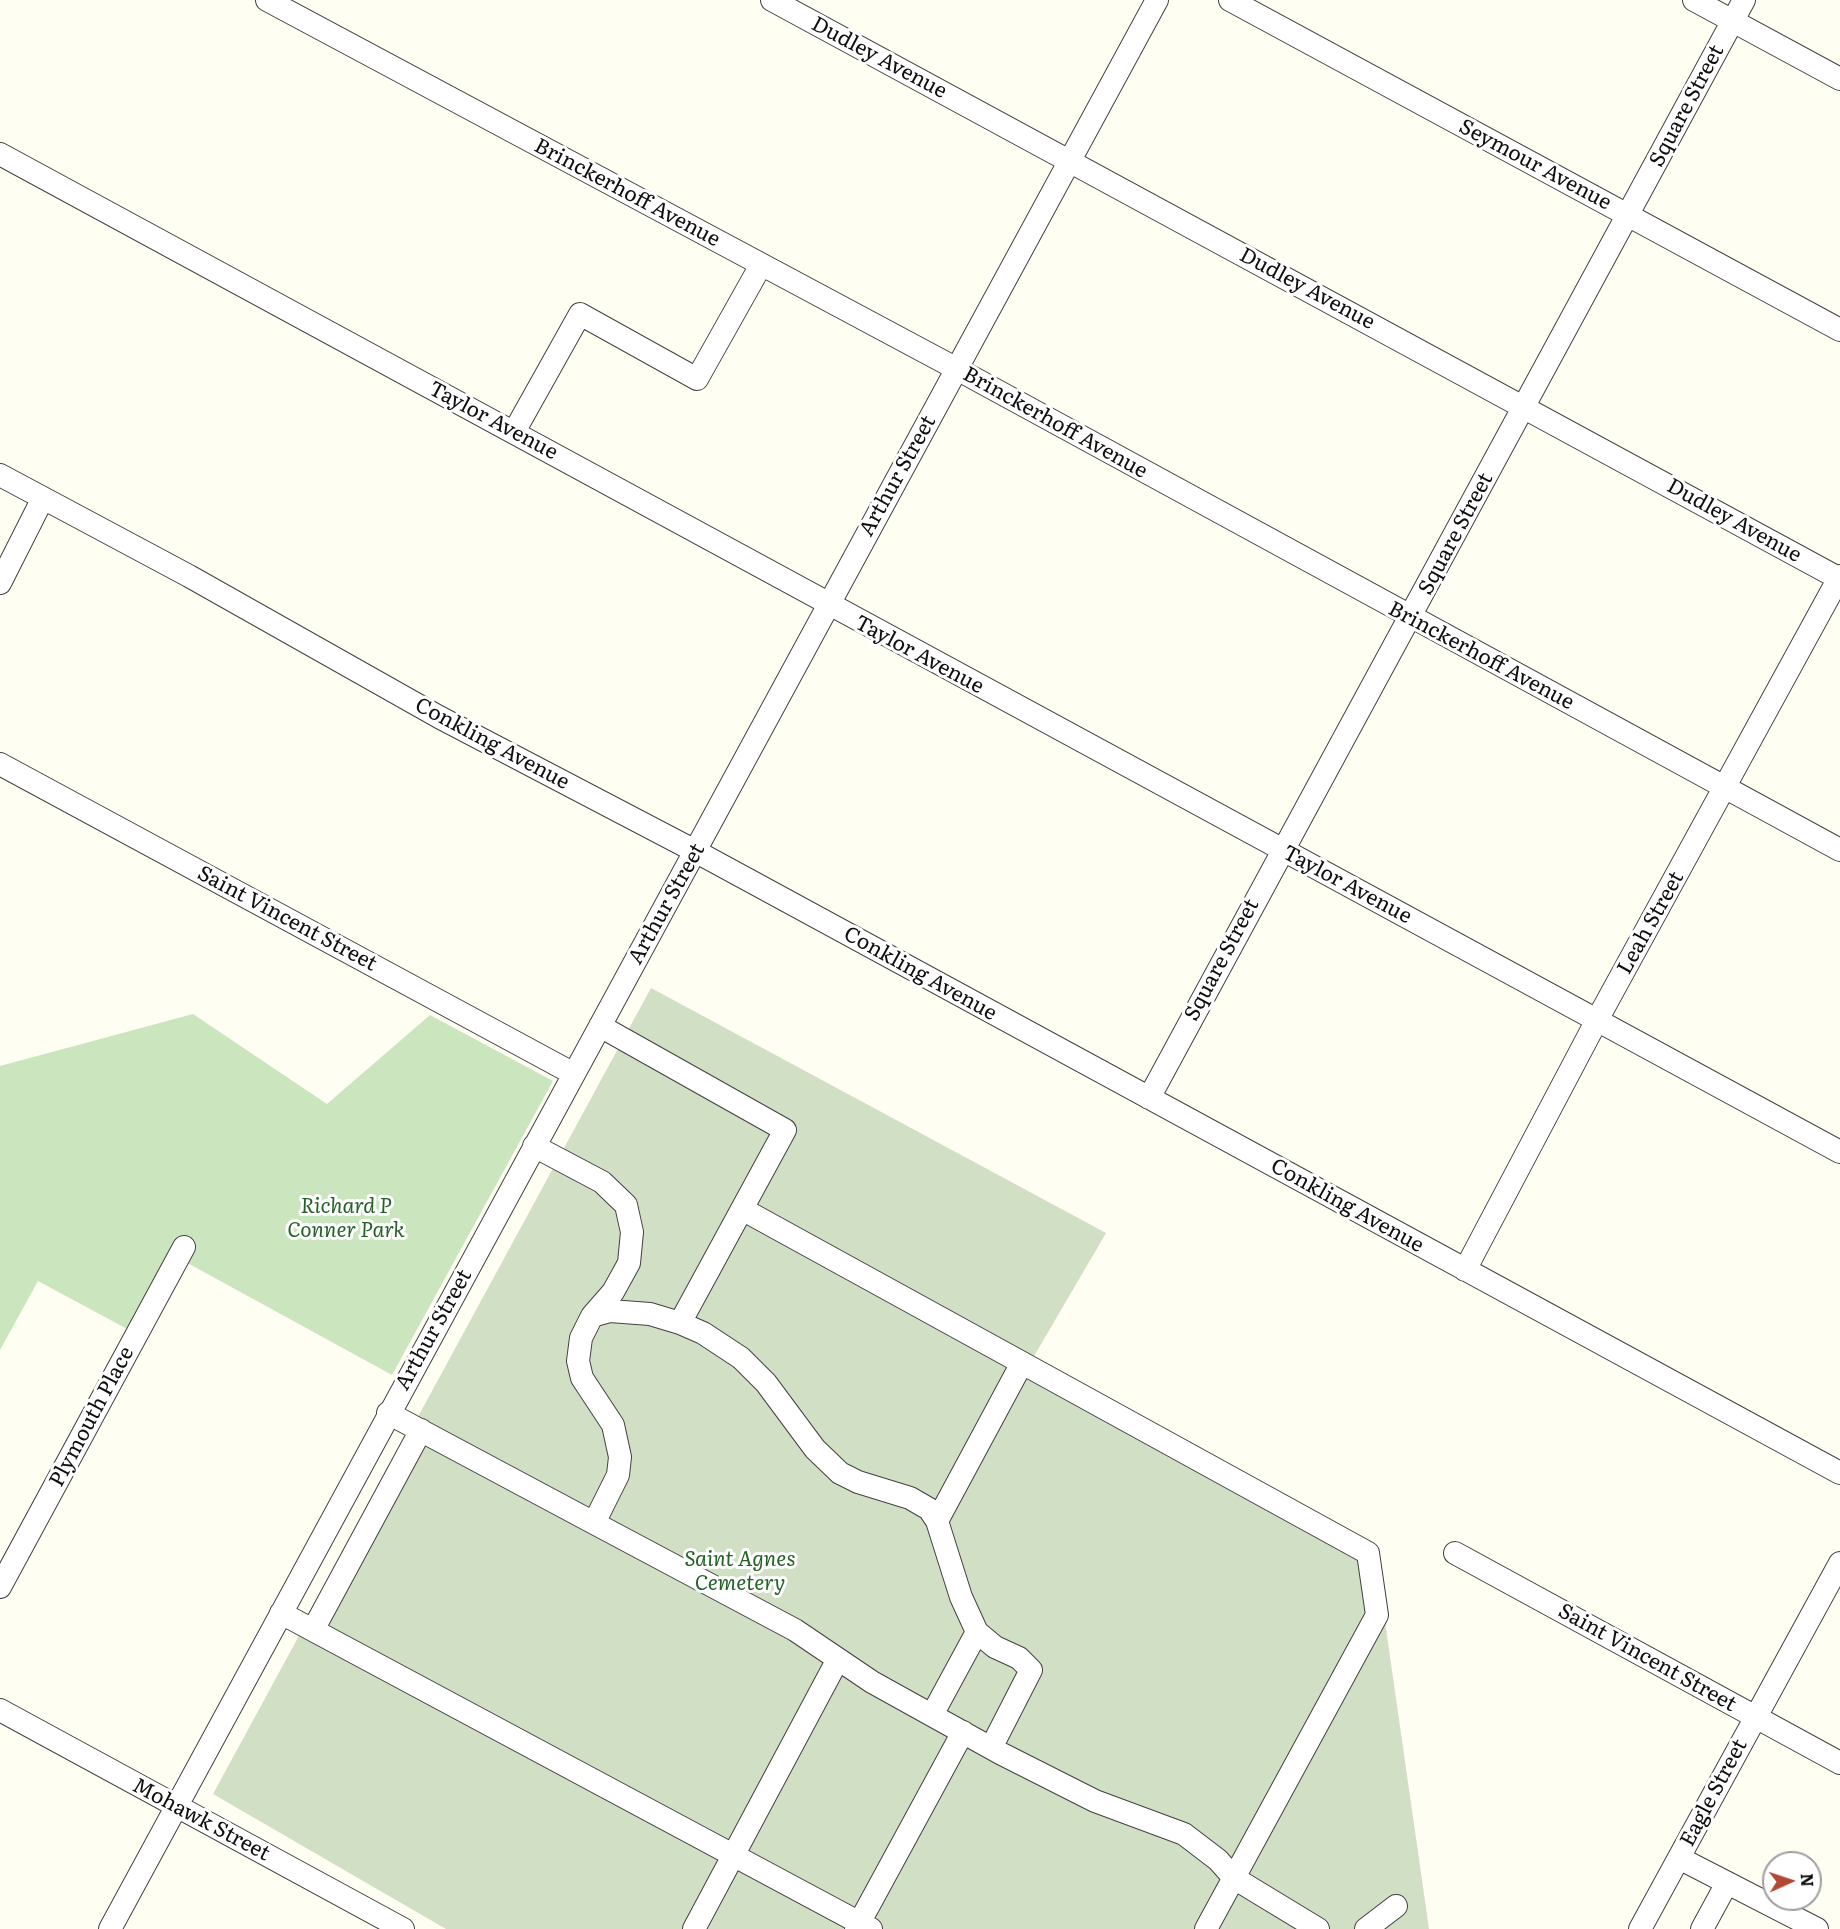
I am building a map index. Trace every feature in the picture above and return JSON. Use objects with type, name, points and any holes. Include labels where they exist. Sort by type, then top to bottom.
[{"type":"street","name":"Brinckerhoff Avenue","points":[[267,0],[957,369],[1840,850]]},
{"type":"street","name":"Dudley Avenue","points":[[772,0],[1840,578]]},
{"type":"street","name":"Arthur Street","points":[[110,1929],[388,1413],[1158,0]]},
{"type":"street","name":"Seymour Avenue","points":[[1230,0],[1840,330]]},
{"type":"street","points":[[1694,0],[1840,79]]},
{"type":"street","name":"Square Street","points":[[1149,1098],[1281,849],[1410,617],[1744,0]]},
{"type":"street","name":"Taylor Avenue","points":[[0,154],[231,282],[514,432],[828,605],[1840,1152]]},
{"type":"street","points":[[514,432],[580,314],[697,379],[761,265]]},
{"type":"street","name":"Conkling Avenue","points":[[0,475],[439,717],[695,851],[1840,1473]]},
{"type":"street","points":[[0,583],[43,498]]},
{"type":"street","name":"Leah Street","points":[[1465,1270],[1597,1020],[1840,578]]},
{"type":"street","name":"Saint Vincent Street","points":[[0,764],[574,1074]]},
{"type":"street","points":[[600,1026],[785,1130],[680,1323]]},
{"type":"street","points":[[534,1146],[602,1182],[626,1205],[632,1232],[629,1263],[613,1292],[592,1316],[581,1338],[578,1361],[582,1378],[613,1425],[620,1457],[618,1475],[594,1523]]},
{"type":"street","points":[[742,1209],[1368,1553],[1377,1615],[1206,1929]]},
{"type":"street","name":"Plymouth Place","points":[[0,1587],[184,1247]]},
{"type":"street","points":[[592,1316],[610,1311],[650,1314],[703,1333],[741,1358],[766,1383],[815,1449],[840,1473],[858,1482],[910,1498],[929,1509],[937,1521],[962,1597],[977,1632],[995,1647],[1019,1658],[1031,1670],[991,1748]]},
{"type":"street","points":[[937,1521],[1022,1363]]},
{"type":"street","points":[[388,1413],[795,1630],[837,1661],[991,1748],[1095,1801],[1184,1834],[1218,1860],[1234,1878],[1318,1929]]},
{"type":"street","points":[[313,1630],[421,1430]]},
{"type":"street","name":"Saint Vincent Street","points":[[1455,1553],[1840,1763]]},
{"type":"street","name":"Eagle Street","points":[[1641,1929],[1840,1563]]},
{"type":"street","points":[[281,1613],[734,1855],[862,1927],[963,1732]]},
{"type":"street","points":[[932,1715],[977,1632]]},
{"type":"street","points":[[694,1929],[837,1661]]},
{"type":"street","name":"Mohawk Street","points":[[0,1710],[403,1929]]},
{"type":"street","points":[[1679,1858],[1817,1929]]},
{"type":"street","points":[[1702,1929],[1727,1883]]},
{"type":"street","points":[[1366,1929],[1396,1906]]},
{"type":"green space","name":"Saint Agnes Cemetery","points":[[651,988],[1106,1233],[1030,1363],[1376,1559],[1429,1929],[446,1929],[213,1794]]},
{"type":"green space","name":"Richard P Conner Park","points":[[193,1014],[327,1104],[430,1015],[553,1081],[392,1375],[171,1254],[129,1330],[38,1281],[0,1350],[0,1066]]}]
